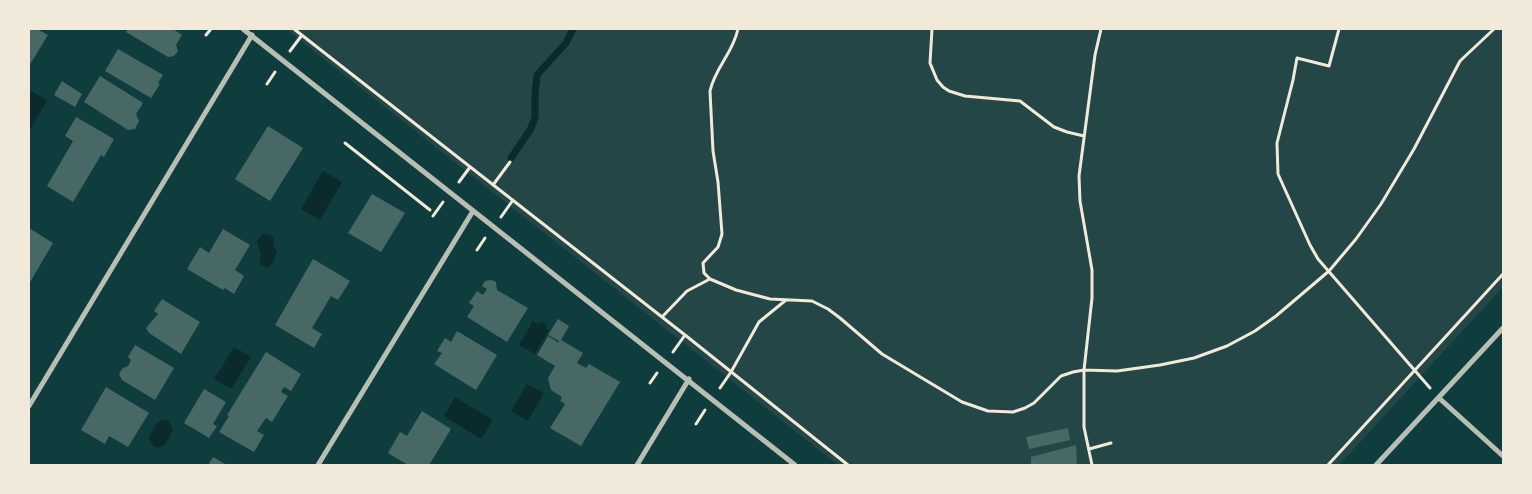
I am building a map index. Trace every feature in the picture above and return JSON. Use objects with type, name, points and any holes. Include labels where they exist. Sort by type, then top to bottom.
[{"type":"street","points":[[244,29],[796,465]]},
{"type":"street","points":[[29,406],[252,35]]},
{"type":"street","points":[[318,465],[473,210]]},
{"type":"street","points":[[1376,465],[1503,328]]},
{"type":"street","points":[[637,465],[689,379]]},
{"type":"street","points":[[1439,398],[1503,456]]},
{"type":"path","points":[[206,35],[211,29]]},
{"type":"path","points":[[294,29],[848,465]]},
{"type":"path","points":[[738,29],[734,45],[712,82],[710,91],[713,151],[718,182],[722,234],[718,247],[704,261],[702,268],[710,279],[736,290],[770,299],[812,301],[828,309],[882,354],[962,402],[988,411],[1013,412],[1034,403],[1061,376],[1084,370],[1117,371],[1194,358],[1226,346],[1255,331],[1276,316],[1329,272],[1356,239],[1381,204],[1414,149],[1460,61],[1494,29]]},
{"type":"path","points":[[932,29],[930,63],[937,80],[943,87],[965,96],[1020,101],[1054,126],[1067,132],[1084,136]]},
{"type":"path","points":[[1092,465],[1084,427],[1084,370],[1092,298],[1092,270],[1080,201],[1079,176],[1100,29]]},
{"type":"path","points":[[1339,29],[1329,66],[1297,58],[1294,80],[1279,132],[1276,155],[1278,174],[1318,259],[1439,398]]},
{"type":"path","points":[[345,143],[430,210]]},
{"type":"path","points":[[493,185],[510,162]]},
{"type":"path","points":[[1328,465],[1503,274]]},
{"type":"path","points":[[662,317],[687,291],[710,279]]},
{"type":"path","points":[[732,372],[759,322],[786,300]]},
{"type":"path","points":[[1089,449],[1112,443]]},
{"type":"shaded area","points":[[286,29],[1503,29],[1503,287],[1339,465],[838,465]]},
{"type":"shaded area","points":[[31,91],[47,100],[30,130],[29,95]]},
{"type":"shaded area","points":[[323,171],[342,182],[320,220],[301,209]]},
{"type":"shaded area","points":[[262,234],[269,234],[274,238],[274,246],[277,252],[272,264],[268,267],[261,265],[260,260],[261,255],[257,241]]},
{"type":"shaded area","points":[[533,321],[538,324],[541,321],[547,325],[545,328],[549,330],[535,354],[519,345]]},
{"type":"shaded area","points":[[234,347],[251,357],[231,389],[214,379]]},
{"type":"shaded area","points":[[527,384],[544,393],[528,421],[511,411]]},
{"type":"shaded area","points":[[455,397],[493,420],[481,439],[444,416]]},
{"type":"shaded area","points":[[161,420],[169,421],[173,429],[165,445],[157,448],[152,445],[149,437],[156,424]]},
{"type":"building","points":[[29,29],[37,29],[48,35],[29,66]]},
{"type":"building","points":[[128,29],[173,29],[182,35],[176,45],[178,51],[174,56],[168,57],[126,32]]},
{"type":"building","points":[[118,49],[163,75],[158,83],[160,84],[151,98],[105,71]]},
{"type":"building","points":[[100,76],[143,103],[136,114],[139,121],[135,129],[128,130],[84,102]]},
{"type":"building","points":[[62,81],[82,94],[75,107],[54,95]]},
{"type":"building","points":[[76,117],[114,139],[104,157],[101,155],[73,202],[47,186],[73,141],[65,136]]},
{"type":"building","points":[[268,126],[303,148],[270,201],[235,179]]},
{"type":"building","points":[[372,194],[405,213],[381,252],[348,233]]},
{"type":"building","points":[[29,228],[53,243],[29,284]]},
{"type":"building","points":[[223,229],[250,245],[235,270],[244,276],[234,294],[225,288],[223,290],[187,269],[200,247],[209,253]]},
{"type":"building","points":[[313,259],[350,281],[338,300],[331,296],[312,328],[322,334],[314,348],[275,325]]},
{"type":"building","points":[[492,280],[496,282],[497,290],[528,308],[507,342],[467,317],[474,306],[469,303],[477,291],[483,295],[487,289],[482,286],[485,281]]},
{"type":"building","points":[[162,299],[200,322],[181,354],[149,333],[146,328],[158,314],[154,311]]},
{"type":"building","points":[[558,319],[569,326],[561,340],[583,353],[577,363],[586,368],[589,364],[620,382],[581,446],[550,428],[565,404],[560,401],[562,397],[551,390],[548,378],[555,366],[537,355],[548,336],[559,343],[559,341],[548,335]]},
{"type":"building","points":[[457,331],[497,355],[476,390],[434,364],[442,353],[437,351],[445,338],[451,342]]},
{"type":"building","points":[[135,345],[174,368],[155,400],[122,380],[119,374],[123,368],[128,366],[131,360],[128,357]]},
{"type":"building","points":[[266,352],[301,374],[291,391],[284,387],[281,392],[288,396],[272,422],[266,418],[257,431],[264,435],[254,452],[219,432],[229,416],[227,415]]},
{"type":"building","points":[[106,387],[149,413],[128,447],[109,436],[105,444],[81,430]]},
{"type":"building","points":[[204,389],[226,402],[213,424],[217,426],[209,438],[184,423]]},
{"type":"building","points":[[422,411],[451,429],[429,465],[408,465],[388,453],[400,432],[407,436]]},
{"type":"building","points":[[1068,428],[1070,440],[1029,449],[1026,437]]},
{"type":"building","points":[[1076,445],[1077,465],[1031,465],[1031,457]]},
{"type":"building","points":[[213,457],[227,465],[208,465]]},
{"type":"waterway","points":[[511,158],[530,130],[535,118],[537,75],[566,43],[573,29]]}]
